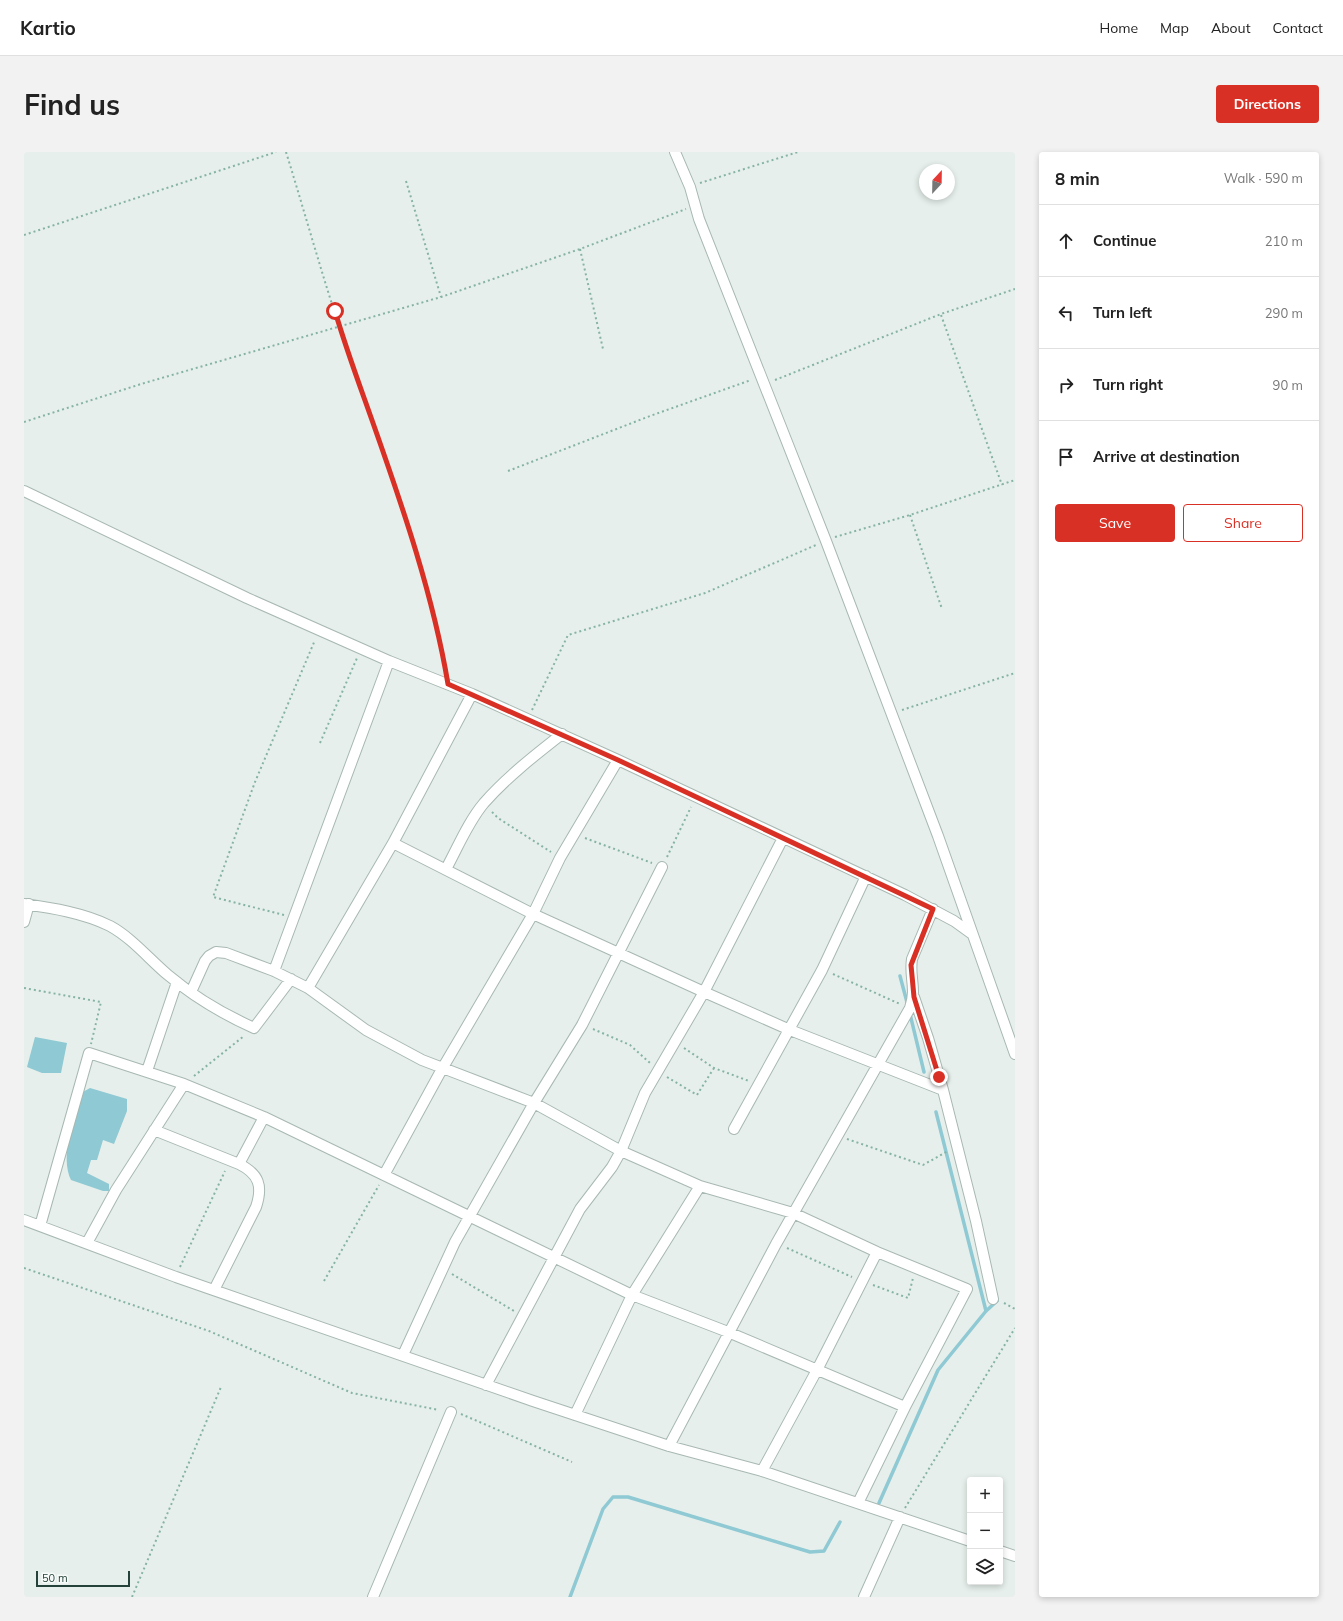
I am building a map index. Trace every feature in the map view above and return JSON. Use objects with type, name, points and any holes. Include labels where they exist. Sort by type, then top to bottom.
[{"type":"street","points":[[676,152],[690,187],[694,205],[762,381],[830,539],[892,714],[938,836],[1015,1054]]},
{"type":"street","points":[[24,491],[169,562],[361,649],[472,694],[696,796],[933,909],[972,934]]},
{"type":"street","points":[[274,971],[389,661]]},
{"type":"street","points":[[308,988],[393,843],[472,694]]},
{"type":"street","points":[[446,869],[466,832],[484,804],[522,768],[562,734]]},
{"type":"street","points":[[384,1175],[442,1069],[533,914],[560,858],[618,760]]},
{"type":"street","points":[[486,1385],[580,1209],[612,1167],[621,1151],[636,1112],[657,1070],[704,992],[783,838]]},
{"type":"street","points":[[393,843],[533,914],[704,992],[790,1030],[878,1066],[943,1090]]},
{"type":"street","points":[[403,1355],[442,1267],[534,1103],[582,1025],[662,867]]},
{"type":"street","points":[[734,1129],[760,1085],[822,970],[866,876]]},
{"type":"street","points":[[24,922],[26,904],[96,920],[130,940],[190,992],[223,1013],[254,1028],[291,979]]},
{"type":"street","points":[[933,909],[912,959],[911,965],[914,997],[943,1090],[976,1221],[993,1299]]},
{"type":"street","points":[[190,992],[205,961],[209,956],[216,952],[226,953],[274,971],[308,988],[371,1034],[442,1069],[534,1103],[621,1151],[700,1186],[793,1213],[877,1252],[967,1289],[905,1407],[858,1503]]},
{"type":"street","points":[[147,1071],[177,982]]},
{"type":"street","points":[[668,1446],[776,1244],[878,1066],[910,1008],[914,997]]},
{"type":"street","points":[[40,1226],[89,1053],[184,1084],[264,1117],[554,1259],[632,1295],[728,1332],[905,1407]]},
{"type":"street","points":[[87,1243],[107,1206],[184,1084]]},
{"type":"street","points":[[239,1164],[264,1117]]},
{"type":"street","points":[[154,1130],[249,1169],[255,1176],[259,1185],[259,1197],[248,1224],[214,1290]]},
{"type":"street","points":[[575,1415],[632,1295],[700,1186]]},
{"type":"street","points":[[24,1220],[176,1277],[486,1385],[668,1446],[762,1471],[967,1540]]},
{"type":"street","points":[[762,1471],[817,1370],[877,1252]]},
{"type":"street","points":[[373,1597],[451,1412]]},
{"type":"street","points":[[864,1597],[900,1517]]},
{"type":"street","points":[[1003,1552],[1015,1556]]},
{"type":"path","points":[[24,235],[276,152]]},
{"type":"path","points":[[286,152],[339,326],[387,463],[422,572],[441,644],[448,684]]},
{"type":"path","points":[[690,187],[798,152]]},
{"type":"path","points":[[406,181],[441,297]]},
{"type":"path","points":[[24,422],[105,395],[441,297],[580,249],[694,205]]},
{"type":"path","points":[[580,249],[603,349]]},
{"type":"path","points":[[508,471],[650,416],[762,381],[941,314],[1015,289]]},
{"type":"path","points":[[941,314],[1002,485]]},
{"type":"path","points":[[527,719],[568,635],[704,593],[830,539],[910,515],[1015,480]]},
{"type":"path","points":[[910,515],[942,609]]},
{"type":"path","points":[[294,917],[213,897],[255,782],[319,629]]},
{"type":"path","points":[[320,743],[361,649]]},
{"type":"path","points":[[892,714],[1015,673]]},
{"type":"path","points":[[574,834],[662,867],[696,796]]},
{"type":"path","points":[[484,804],[498,818],[560,858]]},
{"type":"path","points":[[822,970],[910,1008]]},
{"type":"path","points":[[24,988],[101,1002],[89,1053]]},
{"type":"path","points":[[582,1025],[630,1045],[657,1070],[697,1095],[714,1068]]},
{"type":"path","points":[[184,1084],[254,1028]]},
{"type":"path","points":[[674,1042],[714,1068],[760,1085]]},
{"type":"path","points":[[838,1136],[923,1165],[956,1146]]},
{"type":"path","points":[[176,1277],[229,1160]]},
{"type":"path","points":[[324,1281],[384,1175]]},
{"type":"path","points":[[776,1244],[862,1281],[908,1298],[916,1268]]},
{"type":"path","points":[[442,1267],[523,1316]]},
{"type":"path","points":[[24,1268],[209,1331],[352,1393],[463,1414],[572,1462]]},
{"type":"path","points":[[900,1517],[1015,1328]]},
{"type":"path","points":[[132,1597],[221,1387]]},
{"type":"water","points":[[35,1037],[67,1043],[61,1073],[42,1073],[27,1067]]},
{"type":"water","points":[[90,1088],[127,1099],[127,1111],[114,1144],[103,1140],[97,1160],[91,1160],[87,1173],[109,1184],[109,1191],[103,1191],[71,1180],[68,1171],[67,1148],[71,1125],[81,1093]]},
{"type":"waterway","points":[[900,976],[908,1006]]},
{"type":"waterway","points":[[910,1014],[924,1072]]},
{"type":"waterway","points":[[936,1112],[986,1311]]},
{"type":"waterway","points":[[879,1503],[938,1370],[986,1311],[997,1301]]},
{"type":"waterway","points":[[570,1597],[603,1509],[613,1497],[628,1497],[810,1552],[824,1551],[840,1522]]},
{"type":"route","points":[[335,311],[387,463],[422,572],[441,644],[448,684],[562,734],[696,796],[933,909],[914,953],[911,965],[914,997],[939,1077]]}]
